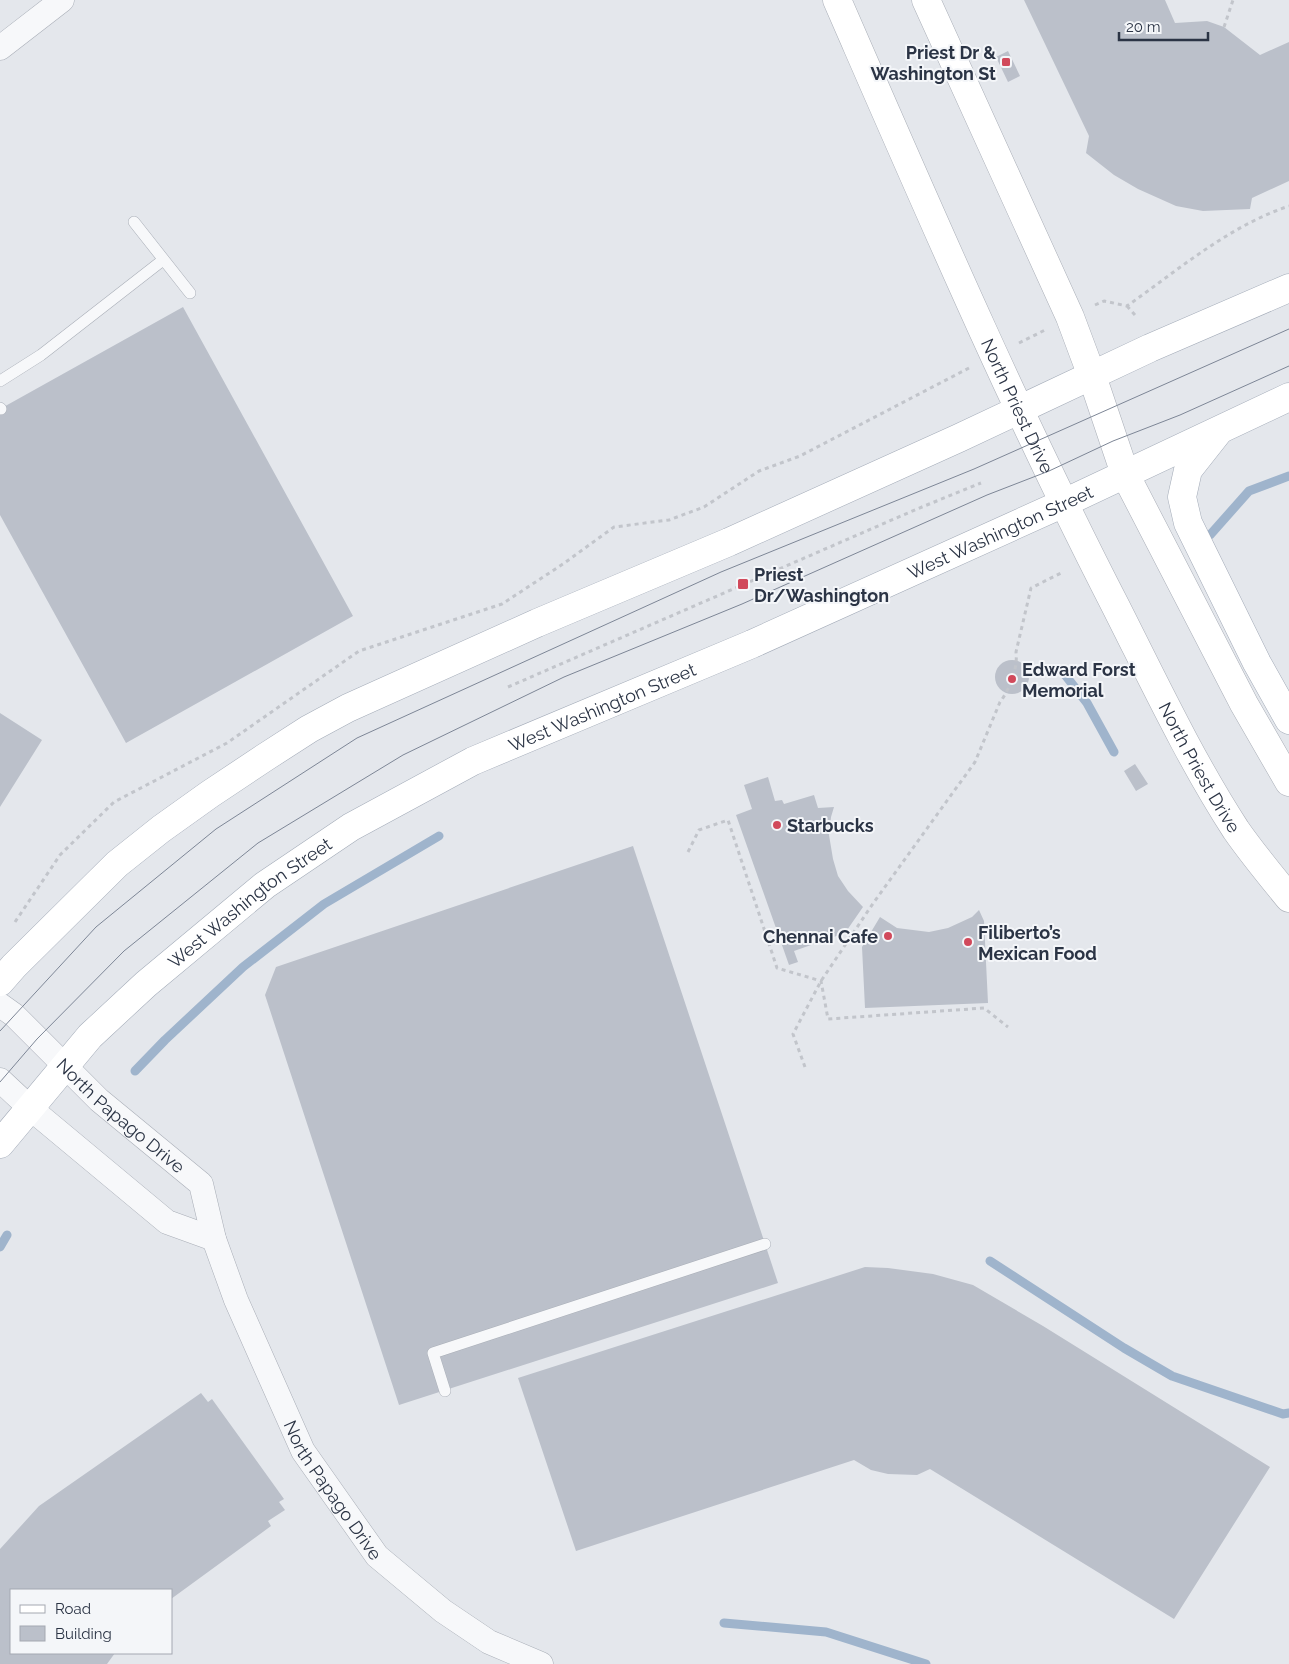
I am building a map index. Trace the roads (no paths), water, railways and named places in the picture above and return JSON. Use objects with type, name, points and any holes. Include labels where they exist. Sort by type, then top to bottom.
[{"type":"main road","name":"North Priest Drive","points":[[837,0],[994,355],[1064,503],[1190,753],[1238,832],[1289,898]]},
{"type":"main road","points":[[926,0],[1070,317],[1125,474],[1262,738],[1289,782]]},
{"type":"main road","points":[[0,982],[117,864],[210,794],[308,730],[348,708],[537,623],[729,542],[1020,410],[1150,348],[1289,288]]},
{"type":"main road","name":"West Washington Street","points":[[0,1144],[90,1036],[146,984],[265,885],[351,827],[472,761],[752,644],[1064,503],[1221,428],[1289,398]]},
{"type":"main road","points":[[1221,428],[1188,470],[1182,497],[1188,523],[1257,663],[1289,720]]},
{"type":"street","points":[[0,48],[62,0]]},
{"type":"street","name":"North Papago Drive","points":[[0,1005],[14,1015],[99,1100],[201,1184],[214,1240],[236,1300],[302,1451],[377,1556],[442,1611],[489,1642],[541,1664]]},
{"type":"street","points":[[0,1080],[30,1108],[168,1222],[214,1240]]},
{"type":"lane","points":[[134,222],[190,293]]},
{"type":"lane","points":[[0,381],[41,355],[163,260]]},
{"type":"lane","points":[[445,1391],[433,1354],[765,1244]]},
{"type":"waterway","points":[[1210,535],[1249,491],[1289,476]]},
{"type":"waterway","points":[[1062,671],[1087,703],[1114,752]]},
{"type":"waterway","points":[[135,1071],[165,1040],[243,967],[324,904],[439,836]]},
{"type":"waterway","points":[[0,1247],[7,1235]]},
{"type":"waterway","points":[[990,1261],[1124,1348],[1172,1376],[1283,1414],[1289,1413]]},
{"type":"waterway","points":[[724,1623],[826,1632],[926,1664]]},
{"type":"tram line","points":[[0,1031],[96,927],[216,829],[357,738],[721,572],[974,469],[1289,329]]},
{"type":"tram line","points":[[0,1082],[37,1039],[124,951],[258,843],[403,755],[564,677],[742,604],[987,495],[1049,471],[1113,441],[1180,415],[1289,366]]},
{"type":"place","name":"Priest Dr & Washington St","points":[[1006,62]]},
{"type":"place","name":"Priest Dr/Washington","points":[[743,584]]},
{"type":"place","name":"Edward Forst Memorial","points":[[1012,679]]},
{"type":"place","name":"Starbucks","points":[[777,825]]},
{"type":"place","name":"Chennai Cafe","points":[[888,936]]},
{"type":"place","name":"Filiberto’s Mexican Food","points":[[968,942]]}]
